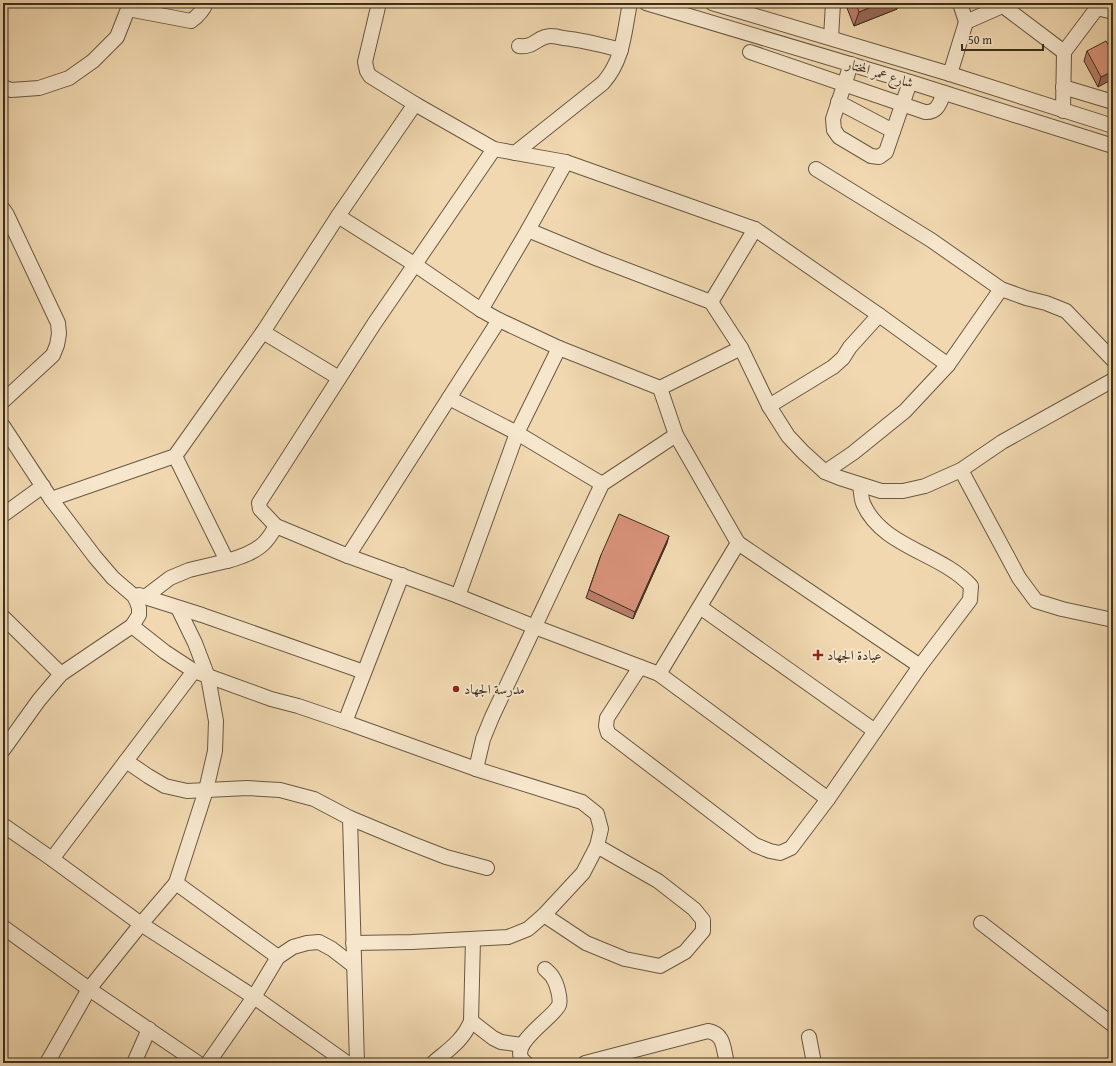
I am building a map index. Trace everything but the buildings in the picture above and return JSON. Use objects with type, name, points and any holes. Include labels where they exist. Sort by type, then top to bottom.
[{"type":"street","points":[[3,87],[11,90],[39,88],[69,78],[93,61],[117,38],[128,6],[191,21],[198,17],[206,3]]},
{"type":"street","points":[[379,3],[365,62],[370,76],[415,104],[494,149],[566,162],[755,229],[948,365]]},
{"type":"street","points":[[515,153],[603,83],[612,73],[621,50],[630,3]]},
{"type":"street","name":"شارع عمر المختار","points":[[646,3],[682,8],[806,51],[1113,146]]},
{"type":"street","name":"شارع عمر المختار","points":[[712,3],[831,35],[1113,126]]},
{"type":"street","points":[[737,3],[831,35],[833,3]]},
{"type":"street","points":[[950,74],[966,22],[960,3]]},
{"type":"street","points":[[966,22],[1006,4],[1064,52]]},
{"type":"street","points":[[1063,111],[1064,52],[1095,5],[1113,12]]},
{"type":"street","points":[[519,46],[527,47],[536,43],[543,37],[552,36],[573,39],[621,50]]},
{"type":"street","points":[[800,68],[806,51]]},
{"type":"street","points":[[750,52],[925,112],[932,112],[937,108],[944,93]]},
{"type":"street","points":[[851,64],[833,119],[834,130],[839,137],[871,156],[879,157],[886,152],[910,82]]},
{"type":"street","points":[[1063,87],[1113,102]]},
{"type":"street","points":[[838,102],[893,131]]},
{"type":"street","points":[[51,499],[175,456],[263,332],[338,216],[415,104]]},
{"type":"street","points":[[494,149],[414,264],[259,503],[260,509],[276,526],[348,556],[458,596],[659,674],[828,799]]},
{"type":"street","points":[[481,310],[566,162]]},
{"type":"street","points":[[816,169],[931,240],[1001,289],[1046,303],[1066,312],[1113,360]]},
{"type":"street","points":[[3,209],[7,214],[58,323],[59,334],[53,355],[3,402]]},
{"type":"street","points":[[338,216],[414,264],[481,310],[499,320],[559,348],[660,388],[741,348]]},
{"type":"street","points":[[711,302],[755,229]]},
{"type":"street","points":[[528,230],[598,259],[711,302],[741,348],[769,406],[788,436],[825,472],[881,491],[903,491],[926,486],[961,470],[1002,442],[1113,380]]},
{"type":"street","points":[[825,472],[853,453],[905,411],[948,365],[1001,289]]},
{"type":"street","points":[[769,406],[833,366],[843,358],[850,347],[879,315]]},
{"type":"street","points":[[348,556],[499,320]]},
{"type":"street","points":[[263,332],[340,378]]},
{"type":"street","points":[[458,596],[517,433],[559,348]]},
{"type":"street","points":[[660,388],[676,435],[738,543],[920,666]]},
{"type":"street","points":[[449,398],[517,433],[602,484]]},
{"type":"street","points":[[3,426],[51,499],[95,557],[113,578],[134,596],[138,602],[139,608],[139,615],[132,626],[61,674],[39,700],[3,750]]},
{"type":"street","points":[[476,769],[492,717],[602,484],[676,435]]},
{"type":"street","points":[[175,456],[228,560]]},
{"type":"street","points":[[961,470],[1019,578],[1036,601],[1062,609],[1113,620]]},
{"type":"street","points":[[640,667],[608,718],[606,726],[608,733],[756,845],[770,851],[780,853],[791,848],[828,799],[920,666],[970,600],[971,586],[962,577],[894,538],[878,526],[868,514],[862,502],[860,485]]},
{"type":"street","points":[[3,515],[43,486]]},
{"type":"street","points":[[146,597],[170,578],[189,570],[240,557],[258,548],[266,542],[276,526]]},
{"type":"street","points":[[659,674],[738,543]]},
{"type":"street","points":[[345,722],[402,575]]},
{"type":"street","points":[[129,592],[202,615],[364,672]]},
{"type":"street","points":[[700,607],[875,731]]},
{"type":"street","points":[[47,1063],[89,989],[176,883],[206,790],[215,751],[216,720],[208,677],[195,643],[178,608]]},
{"type":"street","points":[[3,617],[61,674]]},
{"type":"street","points":[[132,626],[165,652],[194,671],[208,677],[271,699],[298,706],[345,722],[476,769],[582,802],[597,814],[602,828],[597,846],[583,873],[544,915],[528,929],[508,937],[353,944]]},
{"type":"street","points":[[52,859],[194,671]]},
{"type":"street","points":[[126,761],[165,786],[187,791],[247,788],[280,790],[314,799],[350,818],[410,844],[487,868]]},
{"type":"street","points":[[350,818],[357,1063]]},
{"type":"street","points":[[3,825],[141,924],[254,997],[347,1063]]},
{"type":"street","points":[[544,915],[586,944],[625,959],[660,966],[685,952],[703,931],[703,920],[694,909],[658,881],[597,846]]},
{"type":"street","points":[[176,883],[278,957]]},
{"type":"street","points":[[980,922],[1113,1025]]},
{"type":"street","points":[[3,927],[89,989],[198,1063]]},
{"type":"street","points":[[433,1063],[461,1039],[467,1031],[471,1021],[473,939]]},
{"type":"street","points":[[208,1063],[254,997],[278,957],[293,947],[306,943],[319,942],[332,949],[354,966]]},
{"type":"street","points":[[526,1063],[520,1054],[522,1045],[534,1030],[555,1011],[559,1004],[553,977],[545,969]]},
{"type":"street","points":[[471,1021],[493,1038],[501,1042],[522,1045]]},
{"type":"street","points":[[134,1063],[149,1029]]},
{"type":"street","points":[[585,1063],[708,1031],[715,1032],[721,1038],[726,1063]]},
{"type":"street","points":[[808,1037],[814,1063]]},
{"type":"place","name":"عيادة الجهاد","points":[[818,655]]},
{"type":"place","name":"مدرسة الجهاد","points":[[456,689]]}]
